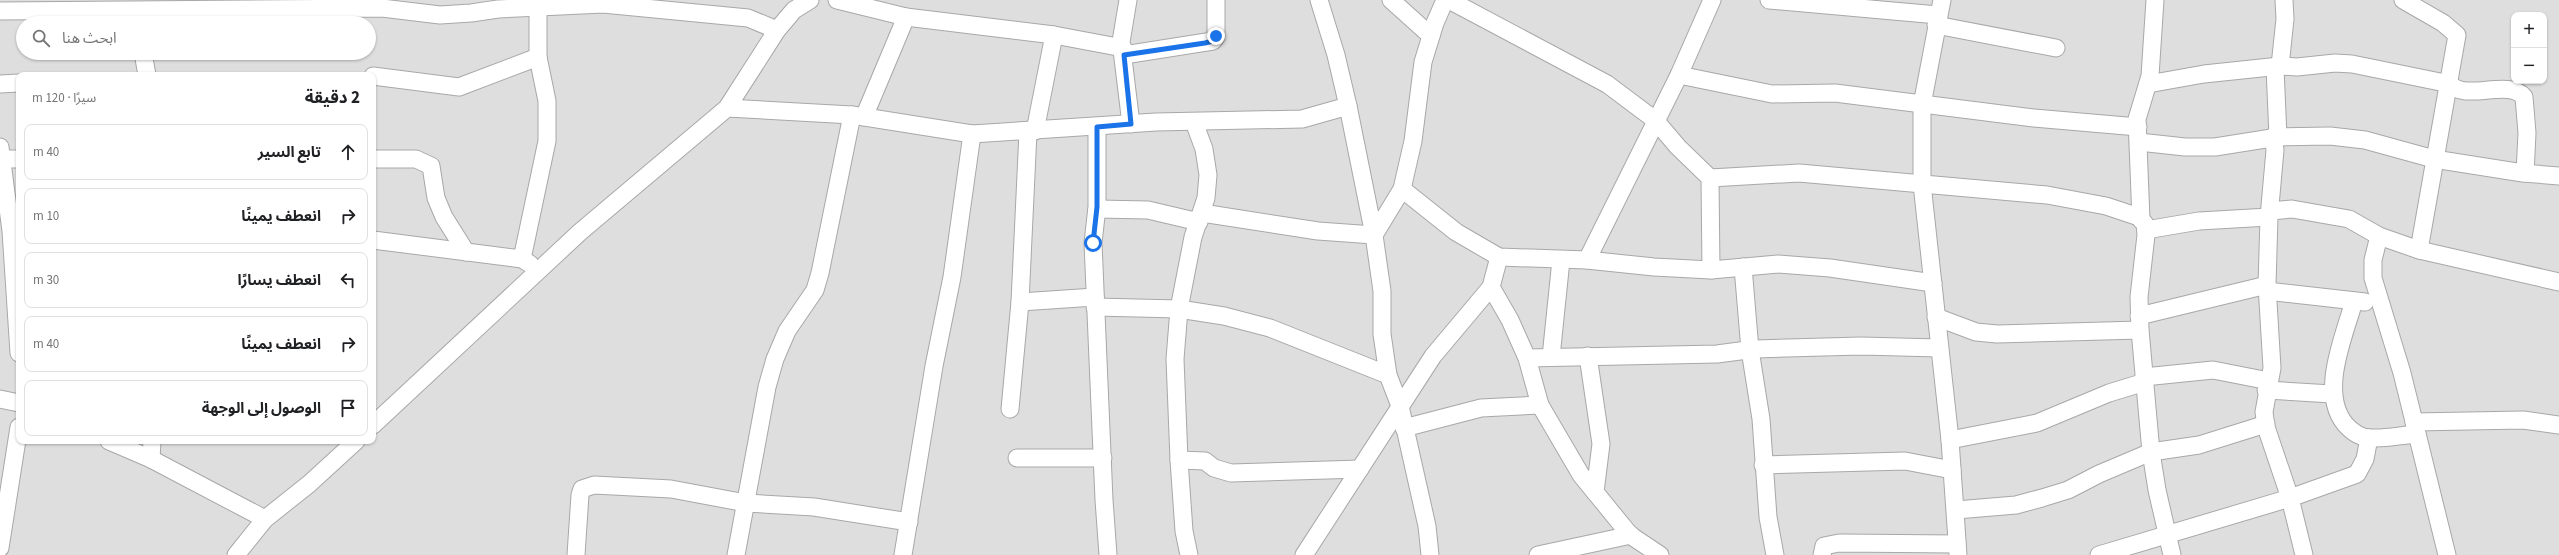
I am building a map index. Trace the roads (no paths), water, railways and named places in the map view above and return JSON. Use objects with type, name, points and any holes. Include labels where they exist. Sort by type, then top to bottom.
[{"type":"street","points":[[376,422],[580,232],[727,108],[794,5],[810,0]]},
{"type":"street","points":[[837,0],[906,16],[1054,35],[1123,52],[1213,41],[1216,36],[1216,0]]},
{"type":"street","points":[[1128,0],[1122,34],[1131,124]]},
{"type":"street","points":[[1319,0],[1336,55],[1348,106],[1374,235],[1382,291],[1382,334],[1388,374],[1400,406],[1427,526],[1430,555]]},
{"type":"street","points":[[1391,0],[1431,36]]},
{"type":"street","points":[[1374,235],[1402,190],[1413,140],[1423,62],[1445,0]]},
{"type":"street","points":[[1449,0],[1607,84],[1655,120],[1678,147],[1710,178],[1710,270]]},
{"type":"street","points":[[1586,260],[1655,120],[1679,75],[1712,0]]},
{"type":"street","points":[[1769,0],[1939,13],[2056,48]]},
{"type":"street","points":[[2155,0],[2148,84],[2138,110],[2143,225],[2139,323],[2151,452],[2172,555]]},
{"type":"street","points":[[2284,0],[2285,19],[2278,67],[2276,137],[2270,214],[2267,288],[2272,344],[2272,368],[2264,412],[2266,424],[2290,498],[2304,555]]},
{"type":"street","points":[[2403,0],[2443,23],[2457,36],[2450,84],[2434,160],[2419,250]]},
{"type":"street","points":[[0,11],[382,8],[440,15],[531,4],[603,4],[748,18],[777,30]]},
{"type":"street","points":[[522,259],[547,141],[547,101],[538,57],[531,4]]},
{"type":"street","points":[[1822,555],[1824,546],[1839,543],[1958,549],[1950,440],[1922,184],[1922,105],[1939,13]]},
{"type":"street","points":[[736,555],[767,387],[775,359],[787,332],[815,290],[858,116],[906,16]]},
{"type":"street","points":[[1010,409],[1020,302],[1031,132],[1054,35]]},
{"type":"street","points":[[376,76],[459,86],[538,57]]},
{"type":"street","points":[[145,60],[146,72]]},
{"type":"street","points":[[2148,84],[2204,74],[2335,63],[2352,64],[2450,84],[2462,90],[2506,89],[2521,93],[2524,97],[2526,116],[2525,173]]},
{"type":"street","points":[[1679,75],[1772,94],[1835,93],[2034,118],[2138,135],[2185,147],[2215,147],[2276,137],[2346,137],[2365,140],[2434,160],[2525,173],[2559,176]]},
{"type":"street","points":[[0,84],[16,83]]},
{"type":"street","points":[[727,108],[858,116],[972,134],[1031,132],[1131,124],[1302,119],[1348,106]]},
{"type":"street","points":[[1189,555],[1184,531],[1179,460],[1175,359],[1179,309],[1193,238],[1201,217],[1208,175],[1204,149],[1194,122]]},
{"type":"street","points":[[1097,127],[1097,209],[1093,243],[1108,555]]},
{"type":"street","points":[[904,555],[908,522],[934,366],[952,277],[972,134]]},
{"type":"street","points":[[16,158],[1,153],[5,231],[16,327]]},
{"type":"street","points":[[376,160],[416,159],[431,166],[436,198],[444,217],[466,252]]},
{"type":"street","points":[[1710,178],[1799,173],[2047,195],[2106,206],[2138,217],[2143,225]]},
{"type":"street","points":[[1402,190],[1456,232],[1499,257],[1586,260],[1654,268],[1710,270],[1778,264],[1830,268],[1933,283]]},
{"type":"street","points":[[1097,209],[1148,210],[1318,231],[1374,235]]},
{"type":"street","points":[[2143,225],[2270,214],[2292,209],[2342,217],[2360,224],[2379,236],[2419,250],[2559,282]]},
{"type":"street","points":[[2379,236],[2373,260],[2373,278],[2379,304],[2402,373],[2447,555]]},
{"type":"street","points":[[376,240],[522,259],[540,269]]},
{"type":"street","points":[[1304,555],[1433,356],[1491,287],[1499,257]]},
{"type":"street","points":[[1551,357],[1561,260]]},
{"type":"street","points":[[1743,267],[1750,350],[1761,419],[1763,465],[1768,517],[1775,555]]},
{"type":"street","points":[[1491,287],[1510,320],[1526,358],[1540,405],[1580,474],[1631,535],[1660,555]]},
{"type":"street","points":[[1936,318],[1976,332],[1997,334],[2139,323],[2267,288],[2379,304]]},
{"type":"street","points":[[2354,301],[2333,382],[2332,394],[2334,405],[2341,419],[2352,432],[2369,438],[2416,428],[2523,420],[2559,425]]},
{"type":"street","points":[[1020,302],[1095,302],[1203,311],[1270,328],[1388,374]]},
{"type":"street","points":[[1526,358],[1717,354],[1750,350],[1862,346],[1939,348]]},
{"type":"street","points":[[1588,356],[1601,444],[1595,492]]},
{"type":"street","points":[[1950,440],[2037,423],[2144,380],[2213,370],[2268,386],[2332,394]]},
{"type":"street","points":[[0,399],[16,402]]},
{"type":"street","points":[[1404,428],[1481,408],[1540,405]]},
{"type":"street","points":[[1956,510],[2016,505],[2042,498],[2068,490],[2099,474],[2151,452],[2199,445],[2266,424]]},
{"type":"street","points":[[0,548],[7,461],[16,436]]},
{"type":"street","points":[[2099,555],[2290,498],[2357,474],[2365,459],[2369,438]]},
{"type":"street","points":[[116,444],[151,459],[265,519]]},
{"type":"street","points":[[151,459],[152,444]]},
{"type":"street","points":[[236,555],[265,519],[309,484],[353,444]]},
{"type":"street","points":[[1017,458],[1103,458]]},
{"type":"street","points":[[1179,460],[1205,462],[1214,468],[1231,473],[1360,469]]},
{"type":"street","points":[[1763,465],[1905,461],[1952,470]]},
{"type":"street","points":[[576,555],[580,496],[582,488],[587,486],[671,489],[746,503],[814,507],[908,522]]},
{"type":"street","points":[[1538,555],[1631,535]]}]
